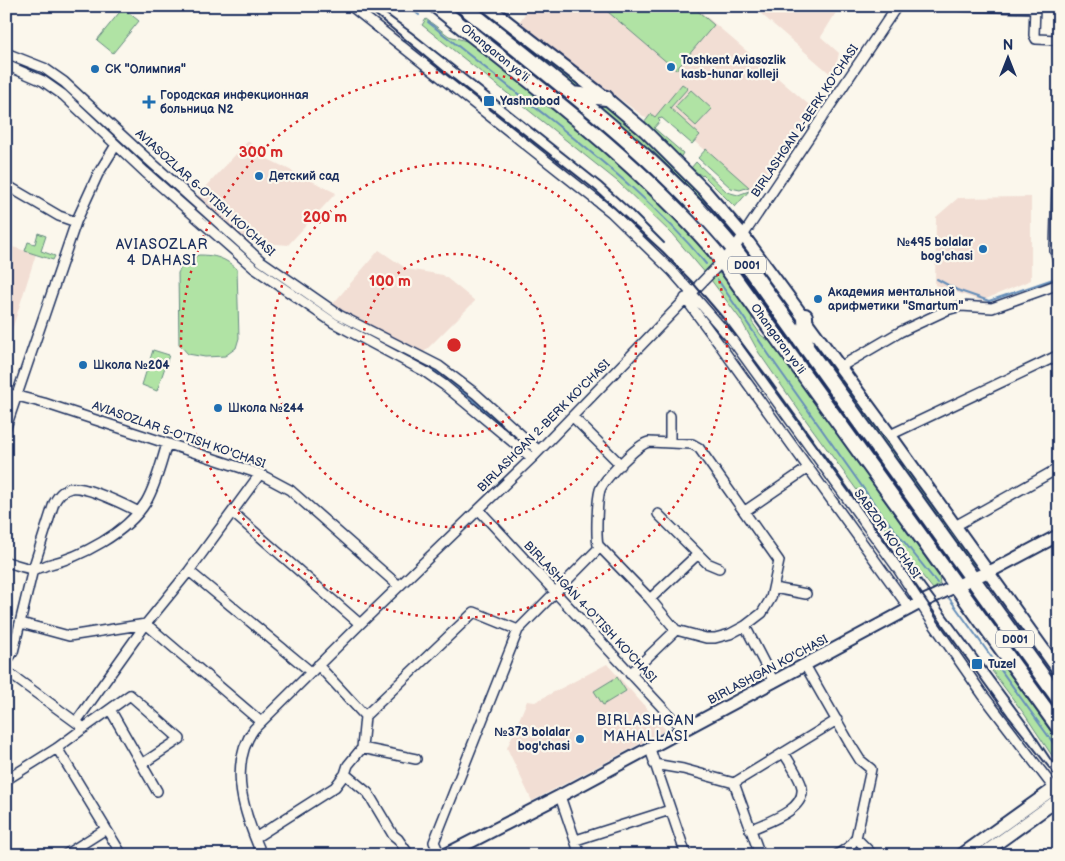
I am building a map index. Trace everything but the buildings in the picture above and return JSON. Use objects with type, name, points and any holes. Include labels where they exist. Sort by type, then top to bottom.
[{"type":"highway","name":"Ohangaron yoʻli","points":[[436,6],[574,117],[648,181],[692,225],[722,261],[1059,728]]},
{"type":"highway","name":"Ohangaron yoʻli","points":[[463,6],[572,94],[658,167],[710,220],[734,249],[971,578],[1052,685],[1059,699]]},
{"type":"highway","points":[[494,53],[490,41],[492,37],[498,34]]},
{"type":"highway","points":[[572,94],[606,98]]},
{"type":"highway","points":[[804,316],[806,349]]},
{"type":"main road","points":[[487,6],[606,98],[664,149],[743,234],[1059,671]]},
{"type":"main road","name":"BIRLASHGAN KO'CHASI","points":[[445,855],[650,749],[910,609],[971,578],[988,572],[1059,535]]},
{"type":"main road","points":[[966,853],[1058,792]]},
{"type":"main road","points":[[981,855],[1058,792]]},
{"type":"street","name":"SABZOR KO'CHASI","points":[[351,6],[611,212],[691,291],[733,341],[881,545],[983,695],[1058,792]]},
{"type":"street","name":"BIRLASHGAN 2-BERK KO'CHASI","points":[[262,855],[245,810],[240,781],[245,744],[249,736],[318,665],[573,417],[691,291],[734,249],[898,6]]},
{"type":"street","points":[[961,6],[1035,7],[1034,35],[1036,39],[1059,40]]},
{"type":"street","name":"AVIASOZLAR 6-O'TISH KO'CHASI","points":[[6,53],[36,65],[56,76],[71,88],[112,134],[116,145],[155,175]]},
{"type":"street","name":"AVIASOZLAR 6-O'TISH KO'CHASI","points":[[6,65],[50,85],[112,134],[240,257],[272,276],[334,323],[424,371],[448,379],[536,454]]},
{"type":"street","points":[[1059,110],[1055,252],[1059,264]]},
{"type":"street","points":[[6,427],[76,222],[98,174],[116,145]]},
{"type":"street","points":[[6,185],[59,216],[76,222]]},
{"type":"street","points":[[840,367],[900,332],[947,310],[961,306],[992,308],[1059,284]]},
{"type":"street","points":[[685,298],[910,609]]},
{"type":"street","points":[[890,435],[1059,355]]},
{"type":"street","points":[[748,384],[759,377]]},
{"type":"street","name":"AVIASOZLAR 5-O'TISH KO'CHASI","points":[[6,393],[44,403],[260,474],[290,490],[399,586]]},
{"type":"street","points":[[670,416],[670,442]]},
{"type":"street","points":[[573,417],[621,465]]},
{"type":"street","points":[[670,442],[692,444],[700,448],[780,560],[774,588],[766,608],[757,618],[723,637],[697,636],[676,630],[650,599],[600,547],[598,539],[600,491],[603,485],[644,443],[670,442]]},
{"type":"street","points":[[6,562],[33,569],[58,563],[91,549],[113,535],[139,512],[150,494],[167,444]]},
{"type":"street","points":[[745,511],[808,468]]},
{"type":"street","points":[[955,526],[1059,468]]},
{"type":"street","points":[[76,722],[146,624],[189,571],[260,474]]},
{"type":"street","points":[[6,662],[13,652],[33,569],[54,503],[58,496],[64,491],[78,488],[120,502],[139,512]]},
{"type":"street","name":"BIRLASHGAN 4-O'TISH KO'CHASI","points":[[479,510],[684,731]]},
{"type":"street","points":[[233,513],[360,624]]},
{"type":"street","points":[[658,514],[707,563],[719,568]]},
{"type":"street","points":[[440,855],[434,842],[518,630],[600,547]]},
{"type":"street","points":[[650,599],[698,554]]},
{"type":"street","points":[[189,571],[311,672]]},
{"type":"street","points":[[774,588],[806,594]]},
{"type":"street","points":[[255,838],[335,787],[345,774],[348,765],[362,748],[365,716],[474,612],[518,630]]},
{"type":"street","points":[[21,623],[68,636],[146,624],[261,722]]},
{"type":"street","points":[[745,626],[774,682]]},
{"type":"street","points":[[630,674],[676,630]]},
{"type":"street","points":[[318,665],[365,716]]},
{"type":"street","points":[[805,665],[860,760],[871,769],[856,838],[850,846],[837,855]]},
{"type":"street","points":[[6,671],[84,728]]},
{"type":"street","points":[[6,780],[57,748],[130,695],[180,739],[142,764]]},
{"type":"street","points":[[110,711],[157,791]]},
{"type":"street","points":[[654,764],[682,769],[734,783],[837,720]]},
{"type":"street","points":[[57,748],[122,855]]},
{"type":"street","points":[[362,748],[416,759]]},
{"type":"street","points":[[650,749],[686,855]]},
{"type":"street","points":[[750,830],[788,812],[800,799],[802,786],[784,753]]},
{"type":"street","points":[[345,774],[368,794],[393,835],[409,855]]},
{"type":"street","points":[[734,783],[760,855]]},
{"type":"street","points":[[560,796],[580,855]]},
{"type":"street","points":[[576,840],[670,810]]},
{"type":"street","points":[[65,855],[106,829]]},
{"type":"street","points":[[856,838],[873,855]]},
{"type":"shaded area","name":"Toshkent Aviasozlik kasb-hunar kolleji","points":[[530,6],[694,6],[815,110],[755,195],[669,119],[647,119],[518,24]]},
{"type":"shaded area","points":[[752,6],[840,6],[821,37],[839,53],[834,77]]},
{"type":"shaded area","name":"Детский сад","points":[[248,141],[266,158],[336,193],[288,245],[241,241],[195,199]]},
{"type":"shaded area","name":"№495 bolalar bog'chasi","points":[[1031,197],[1031,280],[981,301],[935,285],[936,217],[958,198]]},
{"type":"shaded area","points":[[6,245],[36,254],[10,336],[6,335]]},
{"type":"shaded area","points":[[379,250],[407,269],[443,275],[475,301],[423,353],[332,305]]},
{"type":"shaded area","name":"№373 bolalar bog'chasi","points":[[607,664],[666,730],[532,801],[507,748],[527,701],[535,702]]},
{"type":"green space","points":[[477,6],[481,6],[587,88],[581,91],[506,34],[505,28]]},
{"type":"green space","points":[[601,6],[692,6],[714,25],[676,70]]},
{"type":"green space","points":[[123,8],[139,21],[113,53],[97,40]]},
{"type":"green space","points":[[426,19],[449,36],[470,42],[618,163],[668,210],[718,267],[707,275],[672,234],[617,181],[422,25]]},
{"type":"green space","points":[[500,44],[563,95],[653,173],[702,221],[736,261],[952,563],[933,537],[926,532],[733,264],[700,224],[668,192],[497,47]]},
{"type":"green space","points":[[682,84],[688,88],[670,108],[700,135],[692,144],[662,118],[658,119],[660,121],[654,128],[683,153],[680,158],[644,123],[651,114],[655,117]]},
{"type":"green space","points":[[691,90],[712,109],[696,126],[675,107]]},
{"type":"green space","points":[[604,101],[643,136],[710,203],[707,205],[654,152],[589,102]]},
{"type":"green space","points":[[706,149],[749,187],[740,190],[731,188],[698,158]]},
{"type":"green space","points":[[696,162],[727,192],[738,195],[749,191],[735,207],[703,175],[691,168]]},
{"type":"green space","points":[[38,233],[46,236],[41,251],[55,256],[53,260],[25,251],[28,242],[35,244]]},
{"type":"green space","points":[[199,255],[220,258],[237,269],[239,338],[236,348],[225,356],[205,357],[188,354],[179,344],[178,273],[185,260]]},
{"type":"green space","points":[[719,273],[722,277],[725,274],[752,312],[752,322],[761,335],[772,343],[939,577],[940,584],[933,589],[883,526],[759,353],[741,320],[711,280],[711,278]]},
{"type":"green space","points":[[810,330],[978,565],[973,567],[934,511],[924,505],[809,344]]},
{"type":"green space","points":[[153,350],[169,355],[157,391],[142,385]]},
{"type":"green space","points":[[992,623],[999,627],[1059,710],[1059,715]]},
{"type":"green space","points":[[1002,664],[1059,743],[1059,766],[1025,715],[992,671]]},
{"type":"green space","points":[[617,677],[626,691],[603,705],[594,691]]},
{"type":"waterway","points":[[408,6],[419,15]]},
{"type":"waterway","points":[[428,22],[612,170],[670,224],[706,264]]},
{"type":"waterway","points":[[6,60],[35,71],[63,90]]},
{"type":"waterway","points":[[237,247],[262,269]]},
{"type":"waterway","points":[[937,279],[957,290],[989,301],[1059,277]]},
{"type":"waterway","points":[[718,280],[878,509],[937,583]]},
{"type":"waterway","points":[[332,316],[444,376],[528,447]]},
{"type":"waterway","points":[[949,598],[1059,751]]},
{"type":"railway","points":[[365,6],[447,74],[595,190],[663,252],[693,283],[723,318],[768,378],[881,534],[944,627],[1008,716],[1059,780]]},
{"type":"railway","points":[[378,8],[601,183],[664,243]]},
{"type":"railway","points":[[912,568],[1027,724],[1053,763]]},
{"type":"place","name":"Toshkent Aviasozlik kasb-hunar kolleji","points":[[671,67]]},
{"type":"place","name":"СК \"Олимпия\"","points":[[95,69]]},
{"type":"place","name":"Yashnobod","points":[[489,101]]},
{"type":"place","name":"Городская инфекционная больница N2","points":[[149,102]]},
{"type":"place","name":"Детский сад","points":[[259,176]]},
{"type":"place","name":"№495 bolalar bog'chasi","points":[[983,249]]},
{"type":"place","name":"Академия ментальной арифметики \"Smartum\"","points":[[818,299]]},
{"type":"place","name":"Школа №204","points":[[83,365]]},
{"type":"place","name":"Школа №244","points":[[218,408]]},
{"type":"place","name":"Tuzel","points":[[977,664]]},
{"type":"place","name":"№373 bolalar bog'chasi","points":[[580,739]]},
{"type":"district","name":"AVIASOZLAR 4 DAHASI","points":[[162,252]]},
{"type":"district","name":"BIRLASHGAN MAHALLASI","points":[[646,728]]}]
